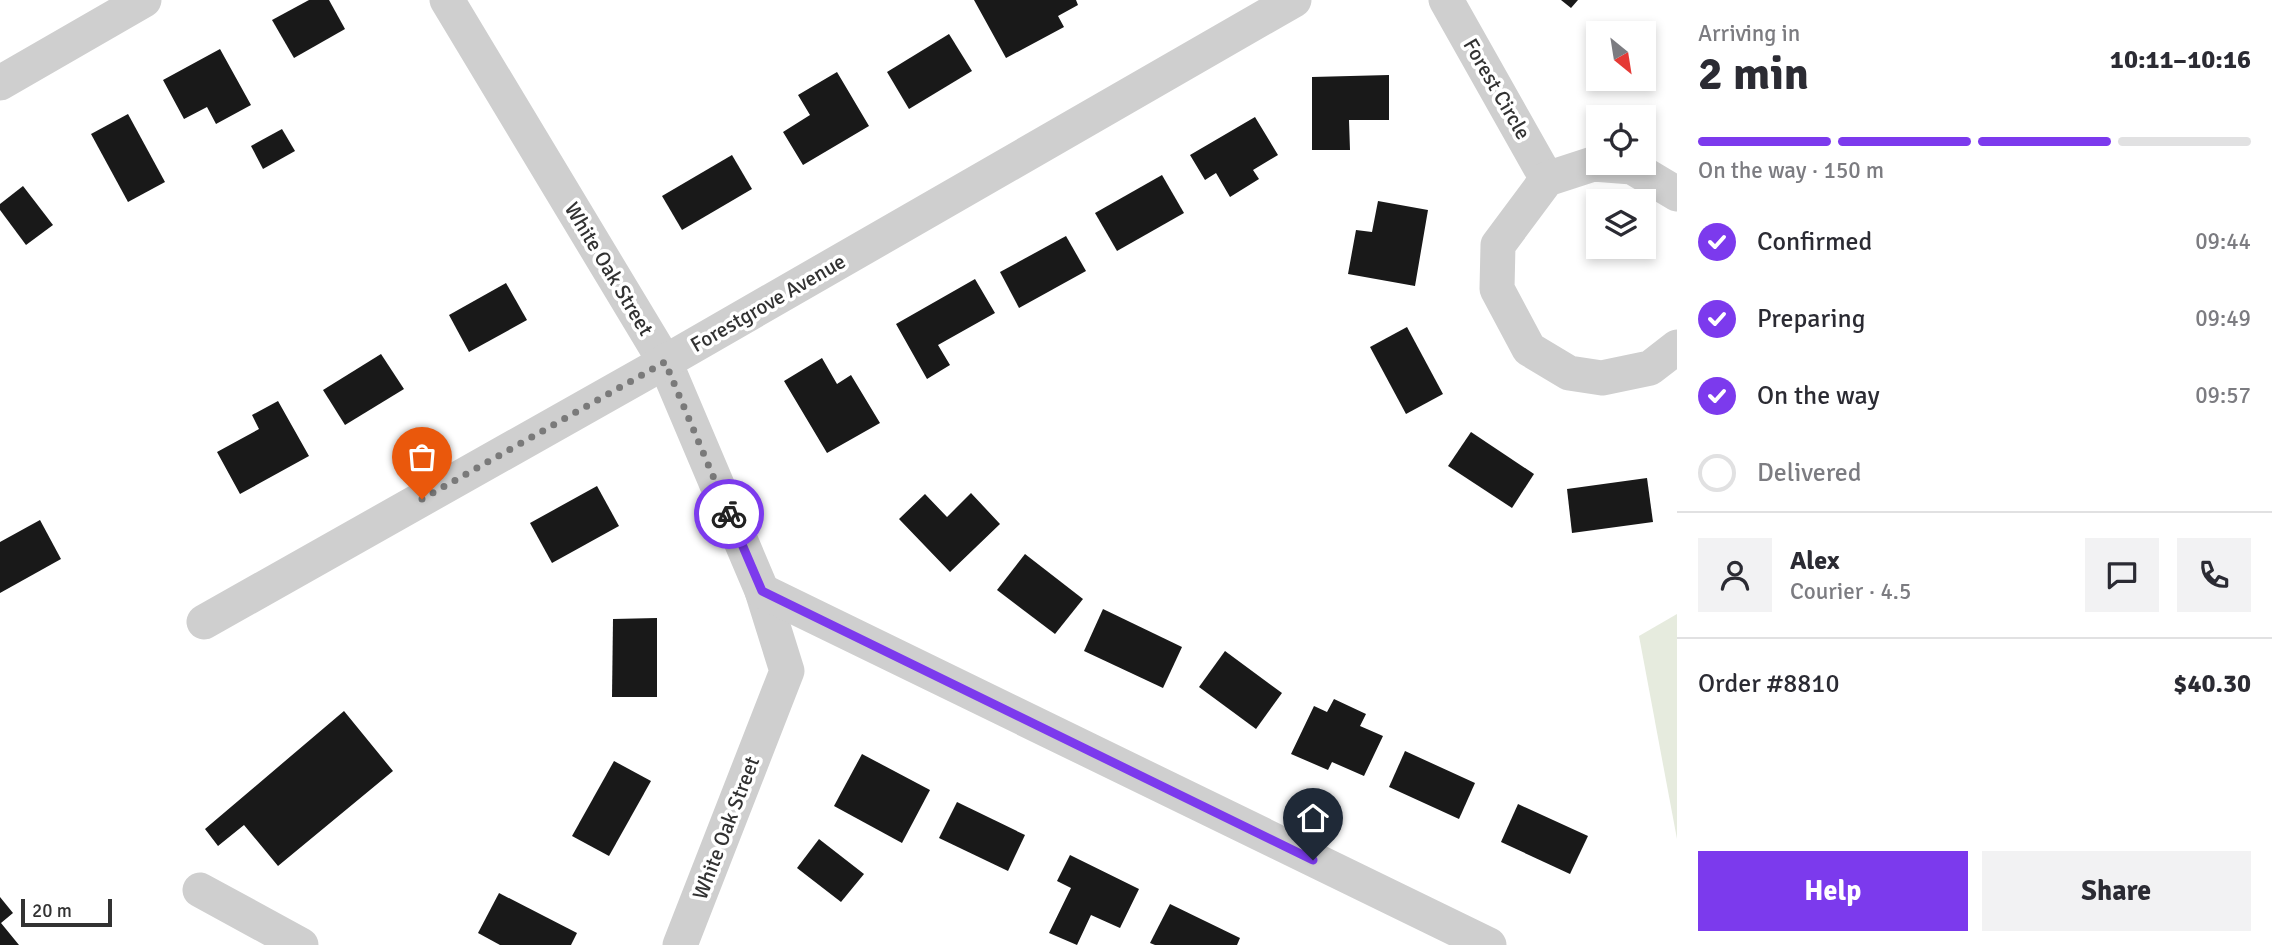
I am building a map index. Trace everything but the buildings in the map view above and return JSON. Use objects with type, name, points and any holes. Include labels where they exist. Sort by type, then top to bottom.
[{"type":"street","points":[[0,83],[144,0]]},
{"type":"street","name":"White Oak Street","points":[[447,0],[665,362],[762,591],[787,671],[680,945]]},
{"type":"street","name":"Forestgrove Avenue","points":[[204,622],[665,362],[1294,0]]},
{"type":"street","name":"Forest Circle","points":[[1446,0],[1548,179]]},
{"type":"street","points":[[1677,194],[1632,167],[1593,164],[1548,179],[1498,245],[1497,289],[1529,349],[1569,373],[1602,378],[1650,368],[1677,347]]},
{"type":"street","points":[[762,591],[1489,945]]},
{"type":"street","points":[[200,890],[301,945]]},
{"type":"shaded area","points":[[1677,614],[1677,839],[1639,636]]},
{"type":"way so far","points":[[422,499],[665,362],[729,514]]},
{"type":"route","points":[[729,514],[762,591],[1313,860]]}]
